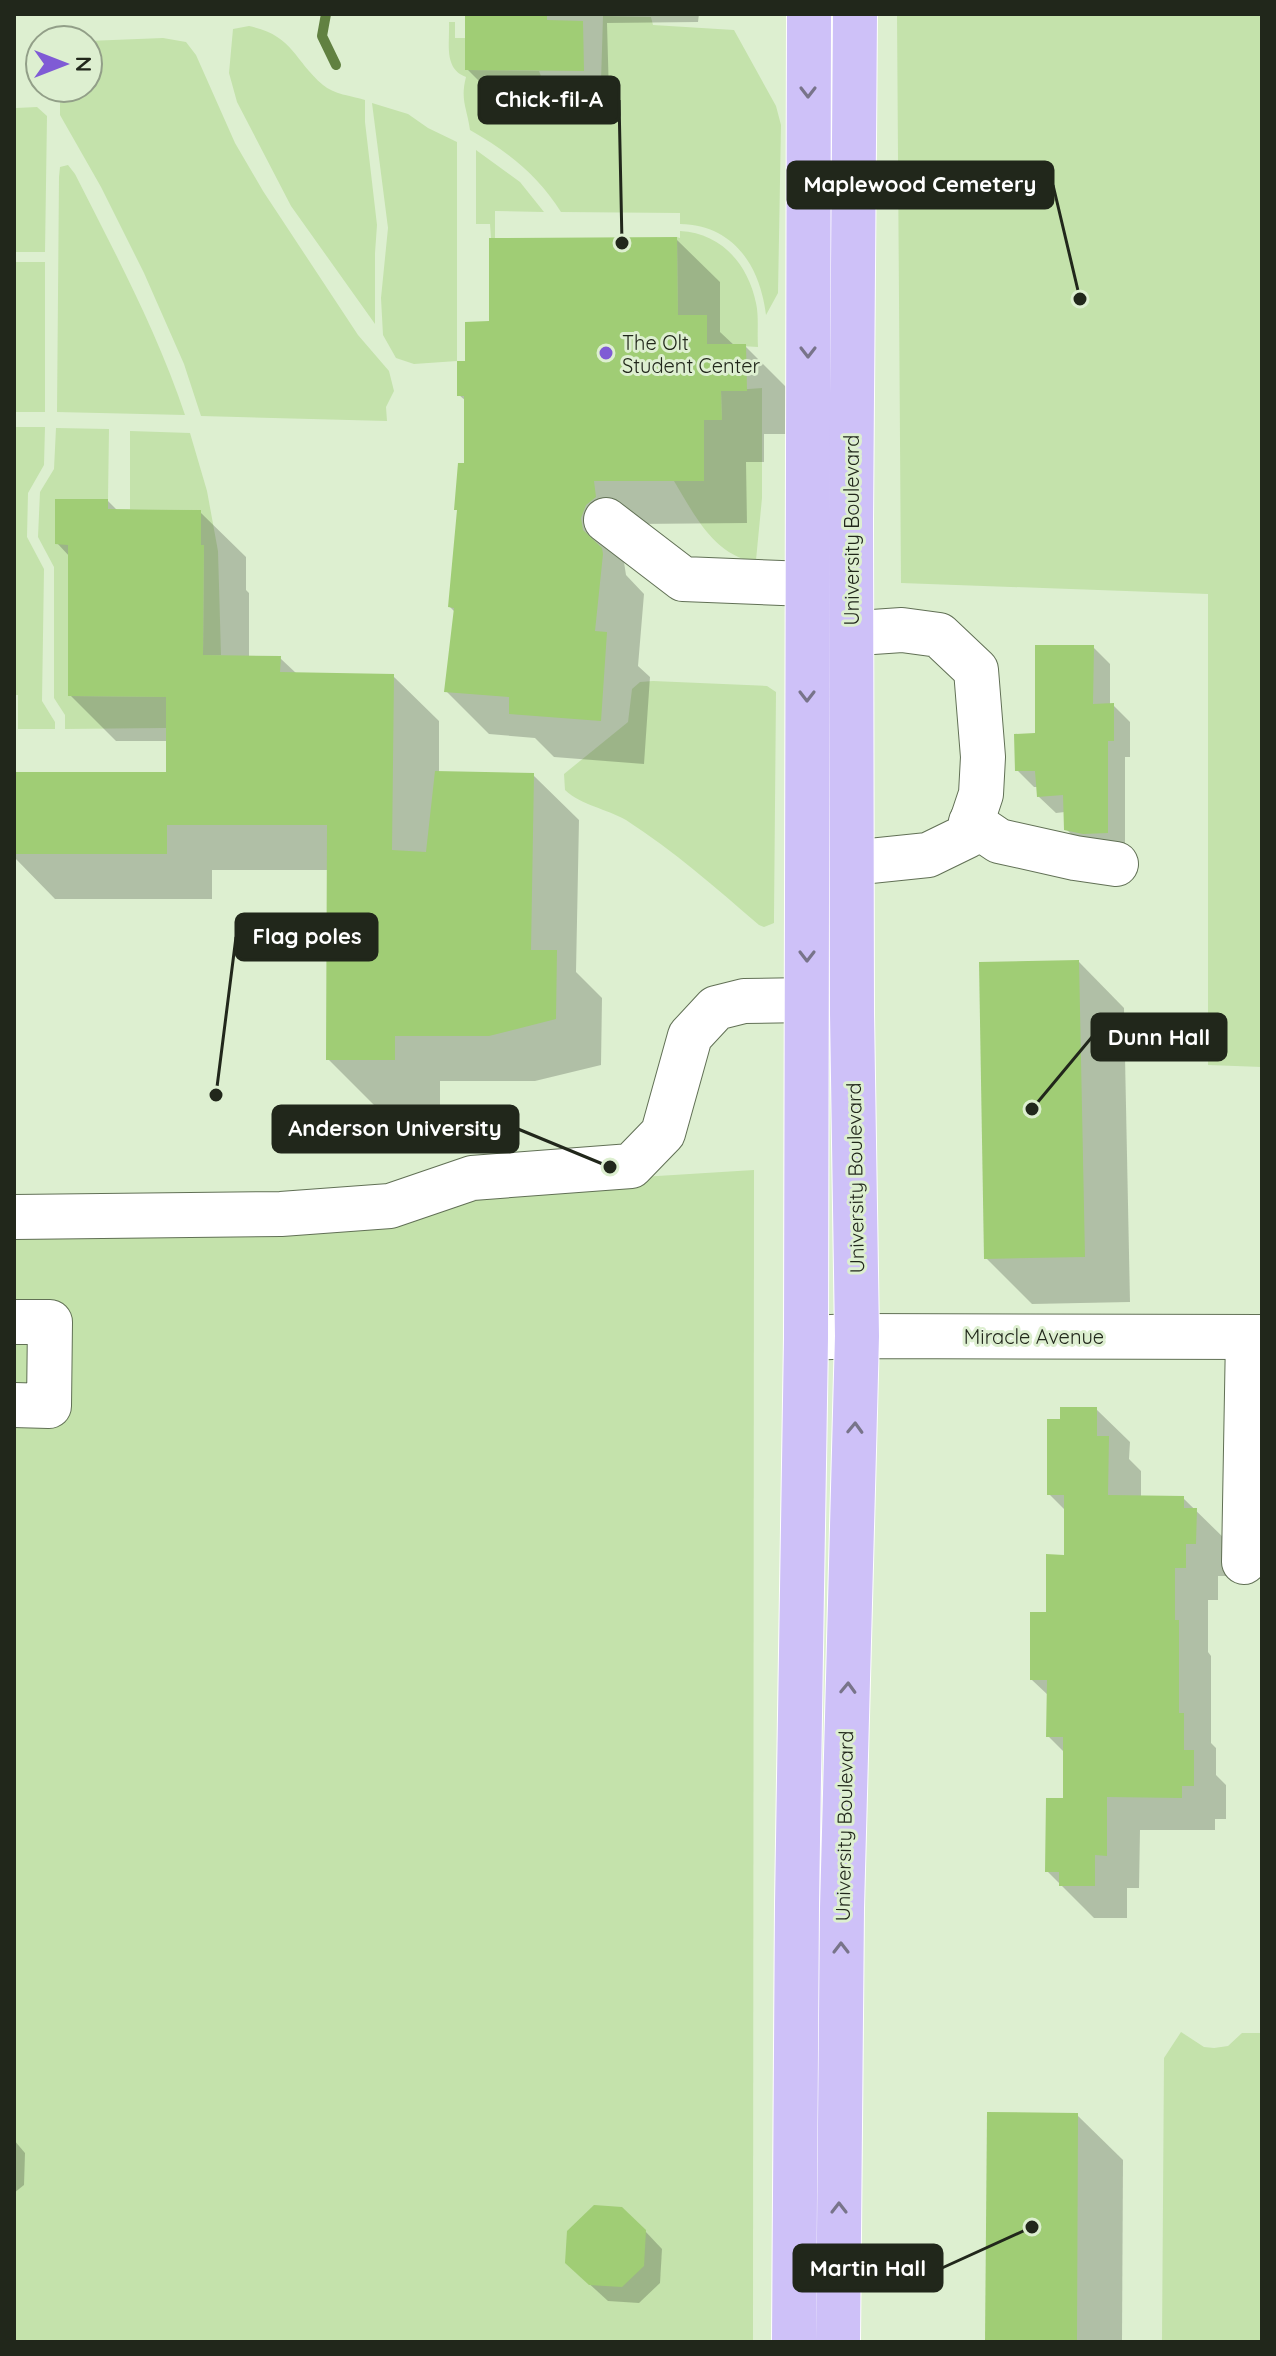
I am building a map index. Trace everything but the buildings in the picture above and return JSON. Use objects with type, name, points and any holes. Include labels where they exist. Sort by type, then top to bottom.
[{"type":"main road","points":[[794,2342],[806,1338],[809,14]]},
{"type":"main road","name":"University Boulevard","points":[[838,2342],[842,1908],[857,1336],[851,863],[855,14]]},
{"type":"street","points":[[606,520],[683,579],[807,584]]},
{"type":"street","points":[[807,637],[902,630],[939,635],[976,670],[983,757],[981,794],[967,836],[928,855],[851,863]]},
{"type":"street","points":[[971,822],[999,841],[1042,852],[1116,864]]},
{"type":"street","points":[[14,1217],[269,1215],[390,1206],[472,1178],[631,1166],[663,1133],[690,1036],[716,1008],[744,1001],[807,1000]]},
{"type":"street","points":[[14,1322],[50,1322],[50,1336],[49,1406],[14,1405]]},
{"type":"street","points":[[1250,1534],[1255,1337]]},
{"type":"street","name":"Miracle Avenue","points":[[806,1338],[1255,1337]]},
{"type":"green space","points":[[897,14],[1262,14],[1262,1067],[1208,1065],[1208,594],[901,583]]},
{"type":"green space","points":[[603,16],[651,17],[653,25],[734,30],[776,106],[781,125],[778,293],[766,315],[758,280],[741,252],[729,240],[699,226],[680,224],[680,213],[561,212],[521,165],[470,130],[464,98],[466,77],[454,68],[451,61],[449,22],[455,22],[455,38],[465,38],[466,70],[539,71],[543,81],[601,81]]},
{"type":"green space","points":[[249,26],[275,35],[284,42],[327,88],[365,100],[377,225],[375,324],[291,206],[237,102],[229,73],[233,29]]},
{"type":"green space","points":[[163,38],[186,42],[196,55],[235,143],[263,191],[358,335],[389,371],[394,391],[386,407],[387,421],[201,416],[184,364],[144,273],[101,187],[60,115],[60,104],[104,104],[104,40]]},
{"type":"green space","points":[[372,103],[408,114],[457,142],[457,361],[414,364],[396,358],[383,335],[381,298],[388,228]]},
{"type":"green space","points":[[37,107],[47,116],[45,252],[14,252],[16,108]]},
{"type":"green space","points":[[476,150],[520,182],[544,212],[495,211],[495,238],[491,238],[490,224],[476,224]]},
{"type":"green space","points":[[68,165],[134,293],[162,353],[185,415],[57,412],[59,177],[60,167]]},
{"type":"green space","points":[[680,231],[695,233],[720,244],[739,264],[747,276],[756,303],[758,347],[707,344],[678,315],[677,237],[680,238]]},
{"type":"green space","points":[[14,262],[45,262],[45,412],[14,412]]},
{"type":"green space","points":[[762,388],[762,498],[754,562],[740,558],[716,542],[697,519],[674,481],[704,480],[704,420],[722,420],[721,391]]},
{"type":"green space","points":[[14,427],[45,427],[44,465],[28,493],[27,537],[44,569],[42,701],[55,722],[55,729],[18,729],[18,695],[14,695]]},
{"type":"green space","points":[[56,428],[109,429],[108,499],[55,499],[68,545],[68,696],[166,697],[166,728],[65,729],[65,715],[54,698],[54,567],[38,537],[40,492],[54,469]]},
{"type":"green space","points":[[130,431],[190,433],[207,491],[218,551],[221,655],[203,655],[204,546],[201,545],[201,510],[130,509]]},
{"type":"green space","points":[[640,682],[767,686],[776,692],[774,923],[764,927],[759,925],[644,832],[565,790],[564,774],[628,722],[632,689]]},
{"type":"green space","points":[[754,1170],[753,2342],[14,2342],[14,1216]]},
{"type":"green space","points":[[1181,2032],[1204,2047],[1214,2048],[1228,2046],[1242,2033],[1262,2033],[1262,2342],[1162,2342],[1164,2058]]},
{"type":"waterway","points":[[326,14],[322,36],[336,65]]},
{"type":"place","name":"Chick-fil-A","points":[[622,243]]},
{"type":"place","name":"Maplewood Cemetery","points":[[1080,299]]},
{"type":"place","name":"The Olt Student Center","points":[[606,353]]},
{"type":"place","name":"Flag poles","points":[[216,1095]]},
{"type":"place","name":"Dunn Hall","points":[[1032,1109]]},
{"type":"place","name":"Anderson University","points":[[610,1167]]},
{"type":"place","name":"Martin Hall","points":[[1032,2227]]}]
